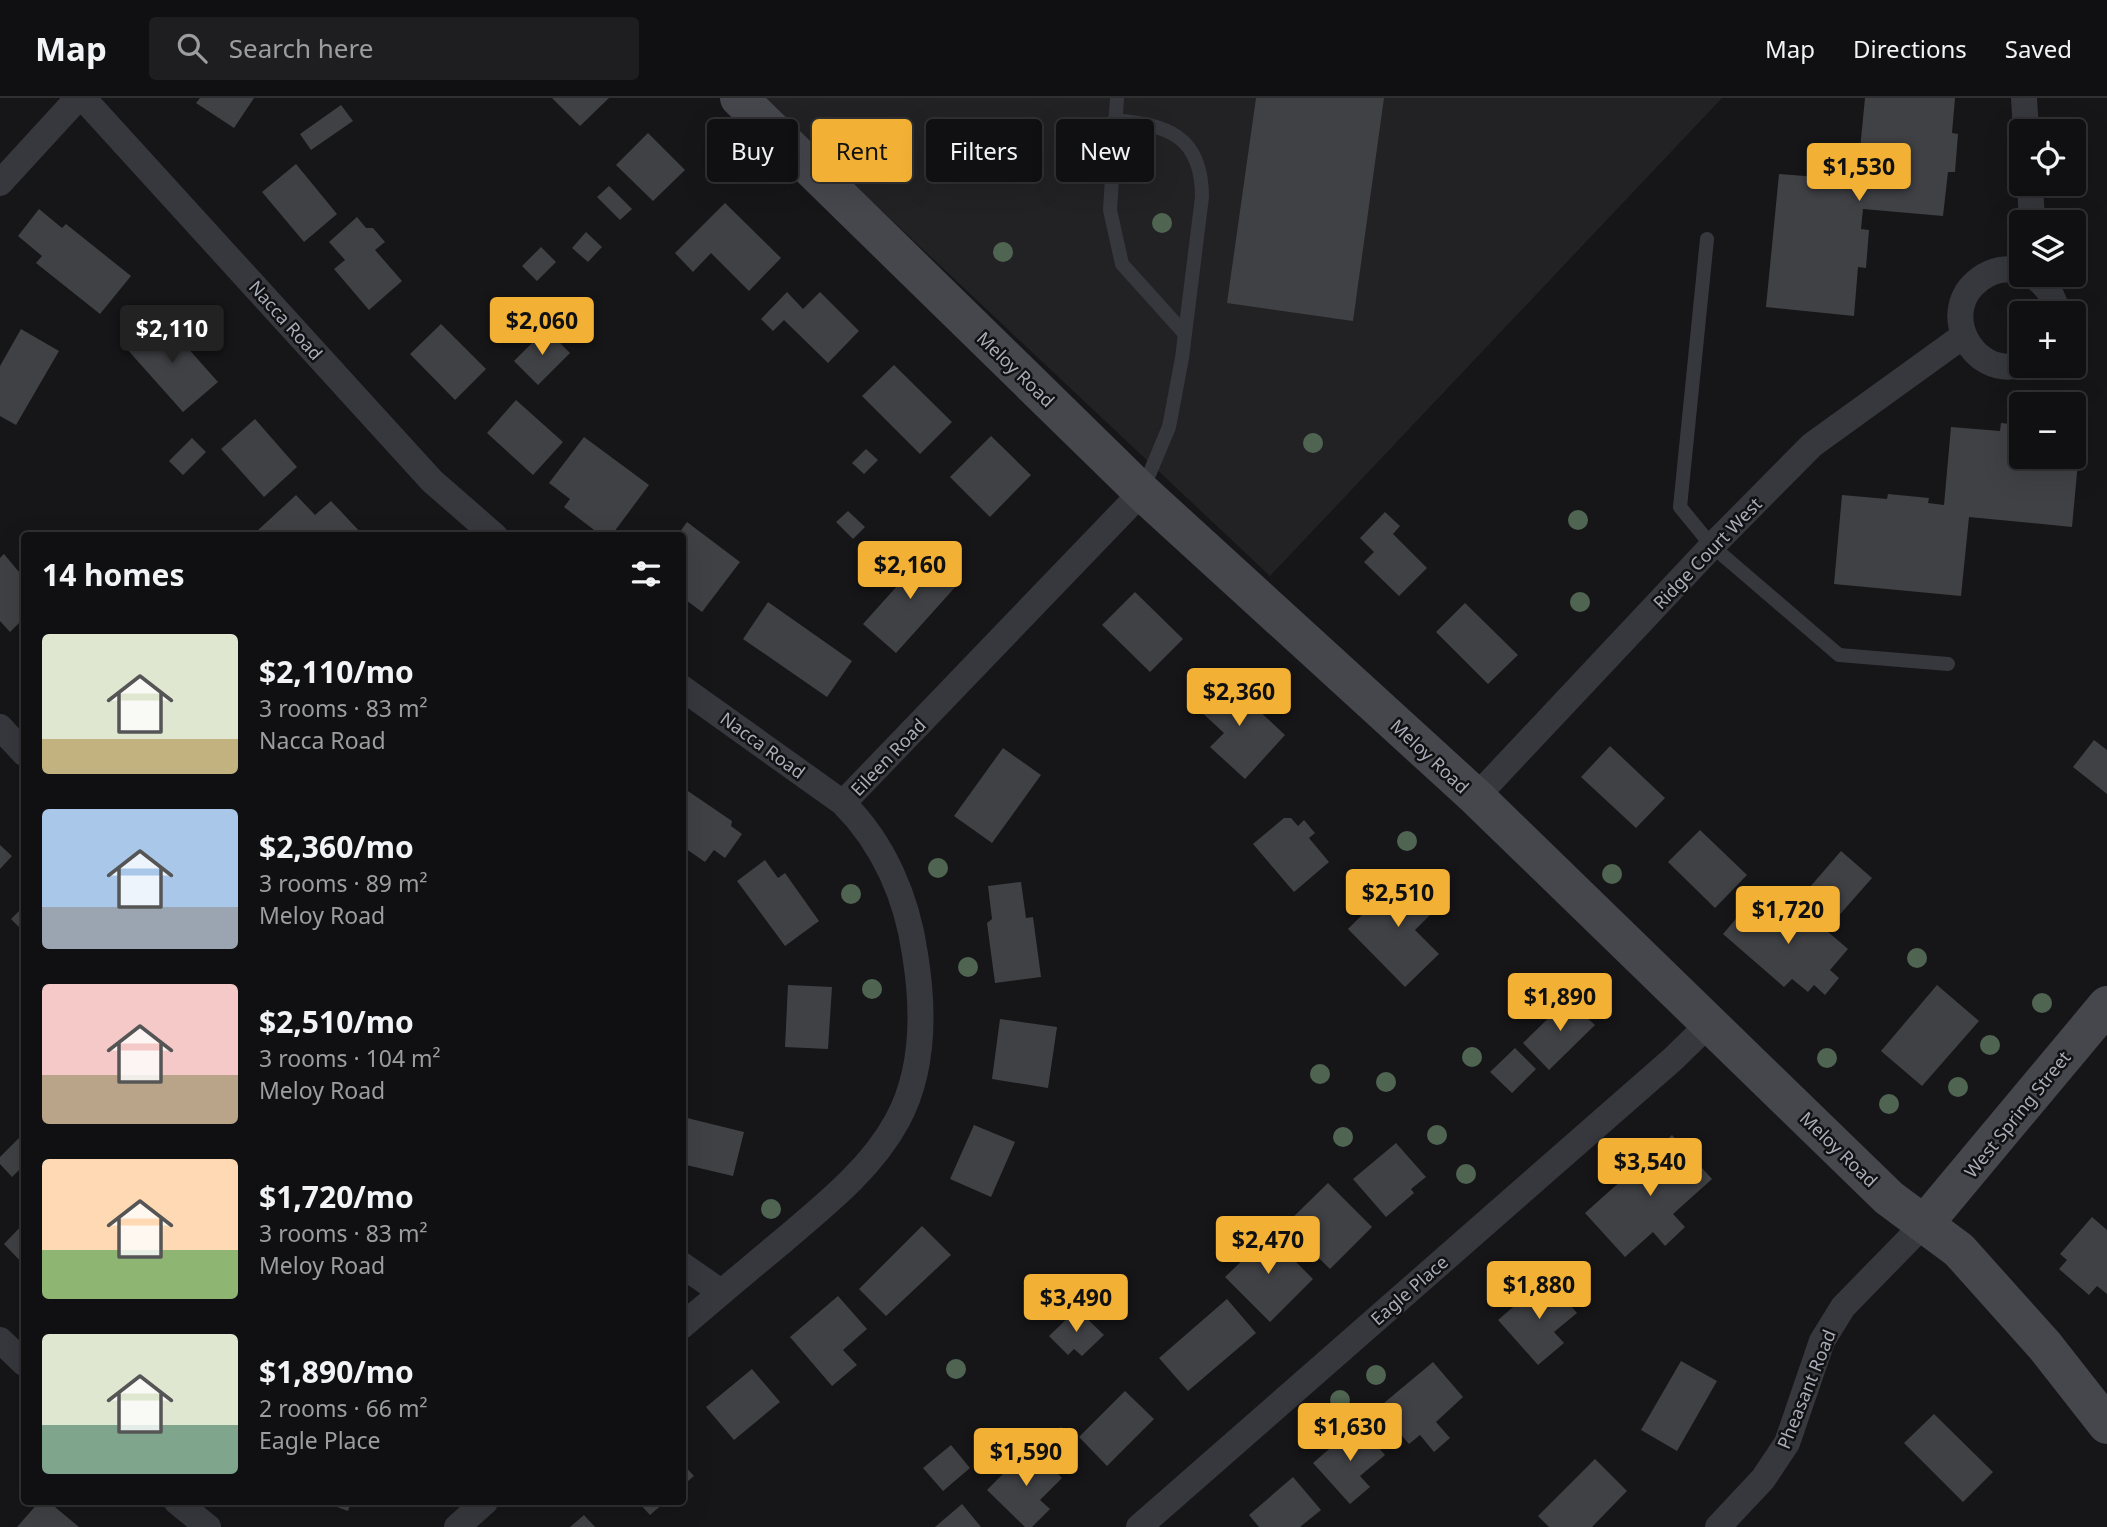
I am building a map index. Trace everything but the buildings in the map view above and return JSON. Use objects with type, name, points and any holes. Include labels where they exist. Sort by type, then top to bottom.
[{"type":"main road","name":"Meloy Road","points":[[739,98],[1142,492],[1476,797],[1889,1198],[1959,1250],[2045,1346],[2107,1425]]},
{"type":"main road","name":"West Spring Street","points":[[1926,1223],[2107,1005]]},
{"type":"street","points":[[0,183],[78,98]]},
{"type":"street","name":"Nacca Road","points":[[83,98],[432,481],[490,532]]},
{"type":"street","points":[[2024,98],[2025,119]]},
{"type":"street","points":[[2009,268],[1987,274],[1975,283],[1966,294],[1959,322],[1971,350],[1983,360],[1998,366],[2009,366]]},
{"type":"street","name":"Ridge Court West","points":[[1476,797],[1712,546],[1812,445],[1963,336]]},
{"type":"street","name":"Eileen Road","points":[[686,1323],[860,1171],[898,1120],[915,1071],[922,1014],[915,950],[908,920],[893,877],[876,841],[843,803],[1142,492]]},
{"type":"street","name":"Nacca Road","points":[[686,691],[843,803]]},
{"type":"street","points":[[0,727],[21,750]]},
{"type":"street","name":"Eagle Place","points":[[1139,1527],[1673,1059],[1710,1023]]},
{"type":"street","name":"Pheasant Road","points":[[1718,1527],[1763,1479],[1787,1443],[1822,1342],[1837,1316],[1926,1223]]},
{"type":"street","points":[[686,1268],[721,1292]]},
{"type":"street","points":[[0,1340],[21,1360]]},
{"type":"street","points":[[181,1505],[208,1527]]},
{"type":"street","points":[[457,1527],[482,1505]]},
{"type":"lane","points":[[1114,119],[1117,98]]},
{"type":"lane","points":[[1142,492],[1169,427],[1185,334],[1202,197],[1202,173],[1189,146],[1176,134],[1154,125]]},
{"type":"lane","points":[[1111,182],[1110,210],[1122,264],[1185,334]]},
{"type":"lane","points":[[1707,239],[1679,506],[1712,546],[1839,655],[1948,664]]},
{"type":"shaded area","points":[[762,98],[1722,98],[1270,576],[851,182],[912,182],[912,119],[812,119],[812,145],[798,132],[798,119],[784,119]]}]
